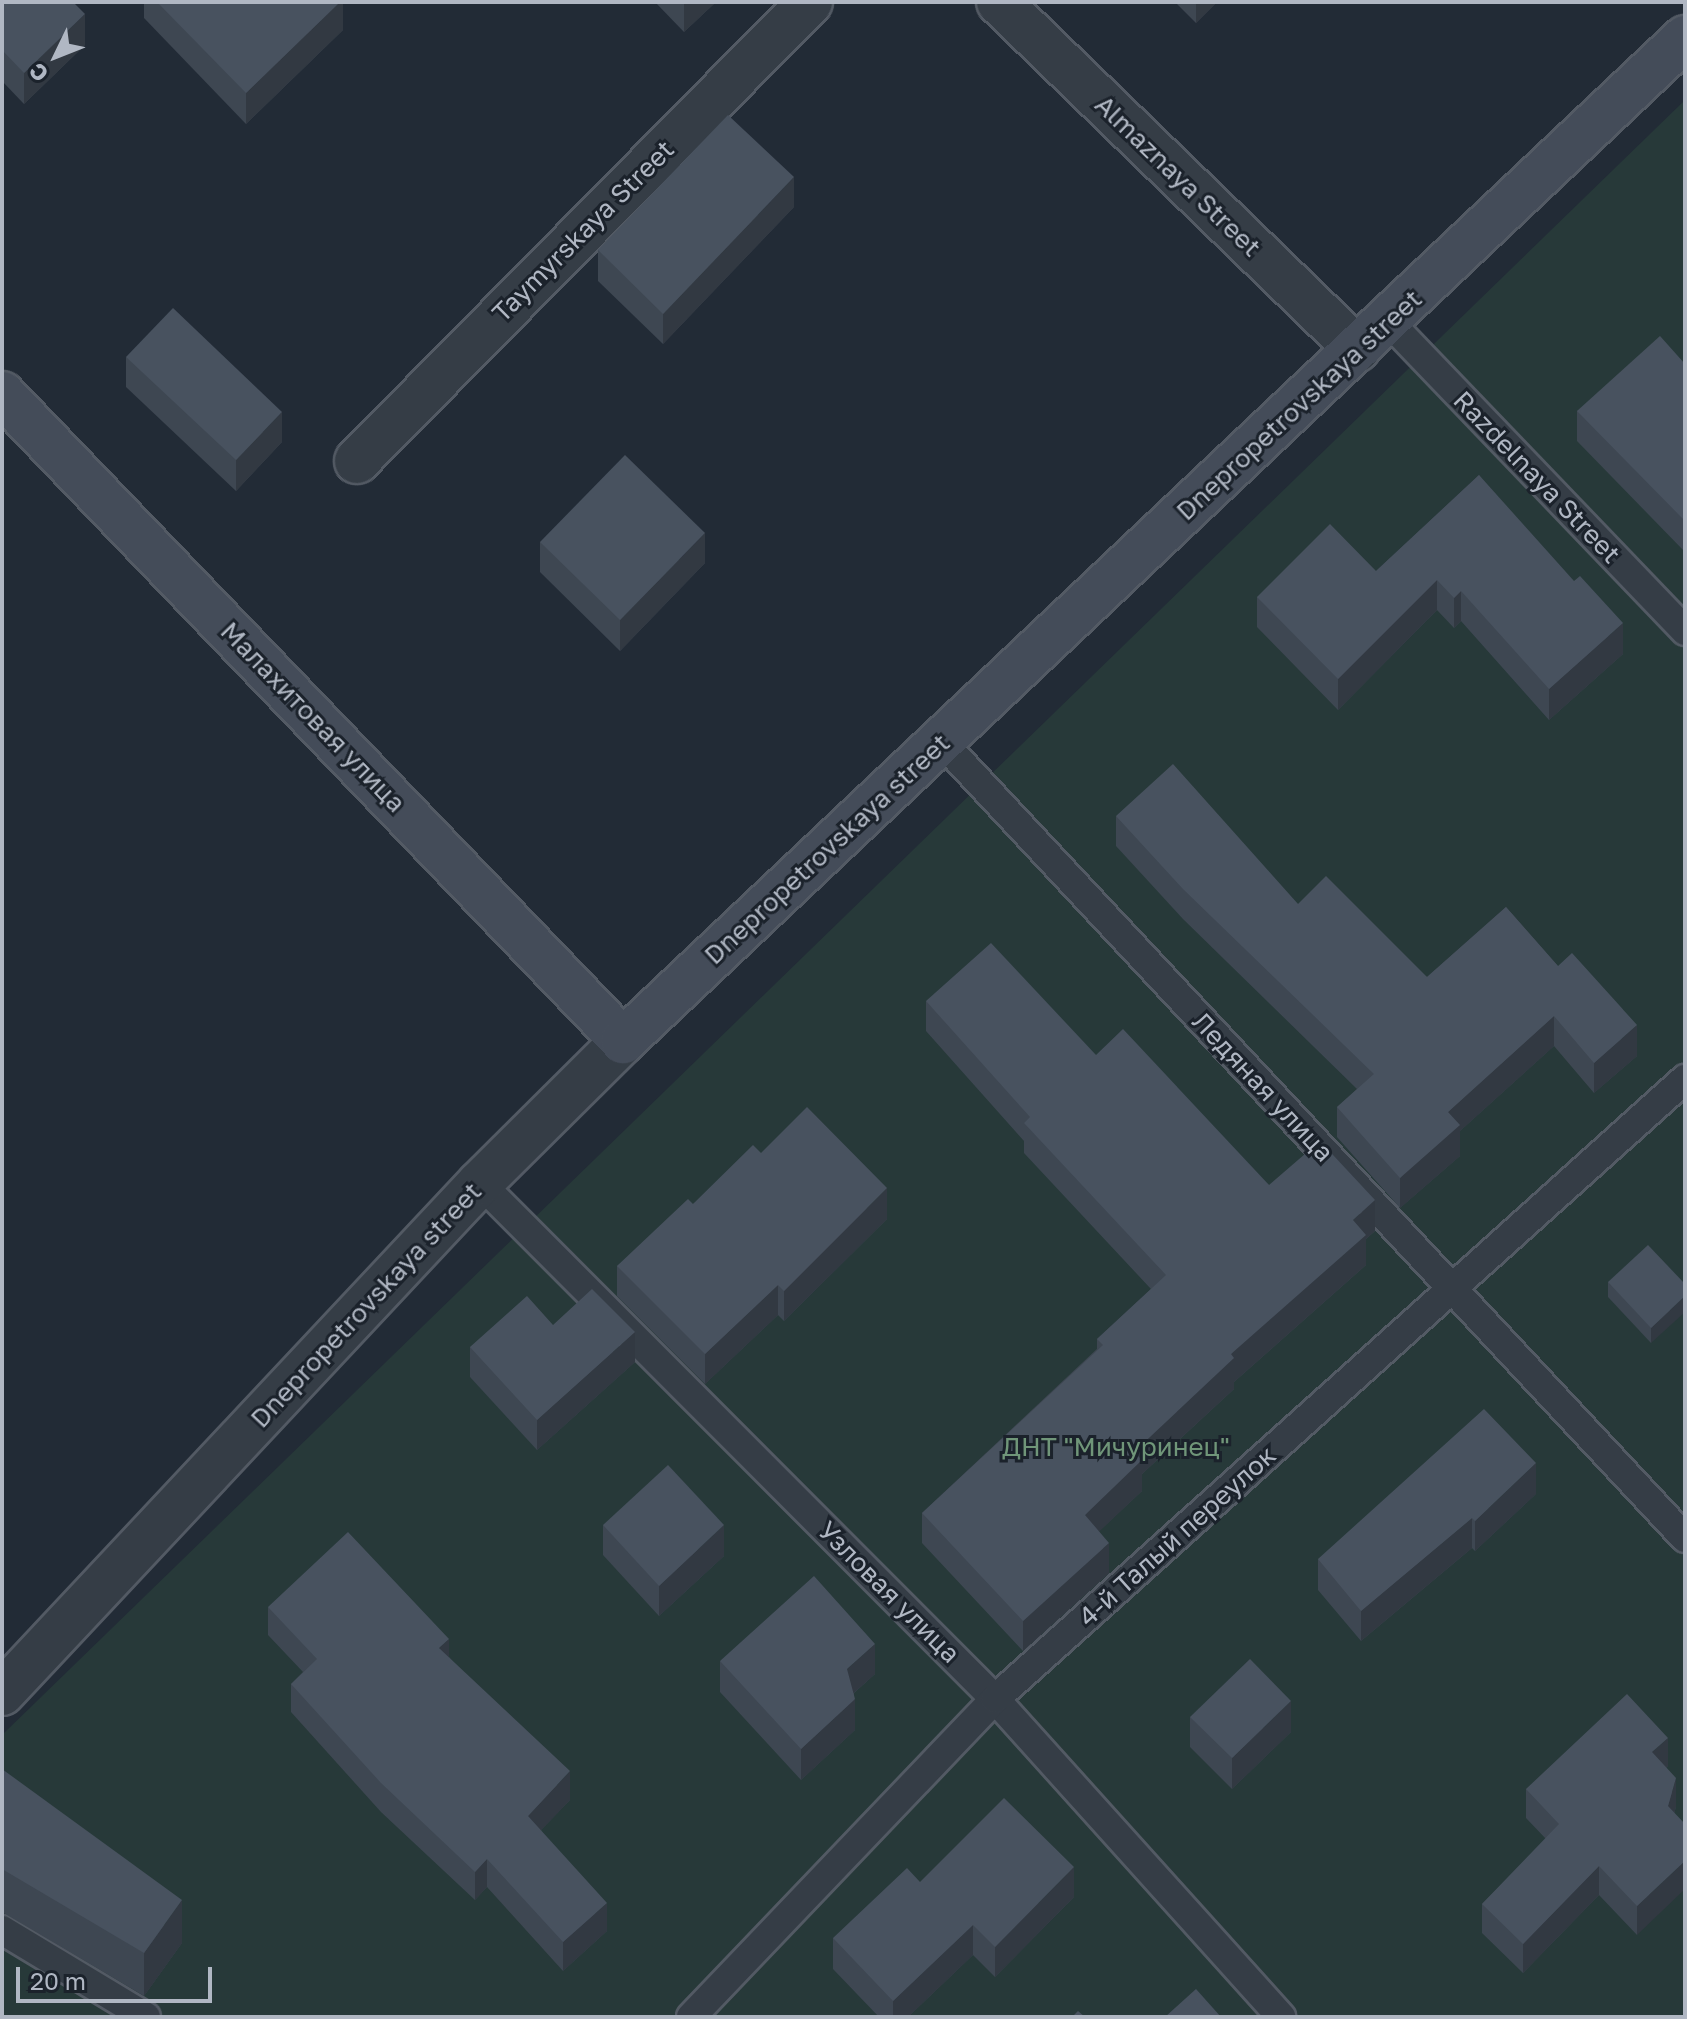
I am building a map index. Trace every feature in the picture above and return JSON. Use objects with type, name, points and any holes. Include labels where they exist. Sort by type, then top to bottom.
[{"type":"street","name":"Taymyrskaya Street","points":[[357,461],[810,2]]},
{"type":"street","name":"Almaznaya Street","points":[[999,2],[1373,336]]},
{"type":"street","name":"Dnepropetrovskaya street","points":[[2,1693],[480,1183],[623,1041],[1373,336],[1685,38]]},
{"type":"street","name":"Малахитовая улица","points":[[2,394],[623,1041]]},
{"type":"lane","name":"Razdelnaya Street","points":[[1373,336],[1685,631]]},
{"type":"lane","name":"Ледяная улица","points":[[941,741],[1685,1538]]},
{"type":"lane","name":"4-й Талый переулок","points":[[691,2017],[995,1699],[1685,1079]]},
{"type":"lane","name":"Узловая улица","points":[[480,1183],[995,1699],[1281,2017]]},
{"type":"lane","points":[[2,1930],[146,2017]]},
{"type":"green space","name":"ДНТ \"Мичуринец\"","points":[[1685,100],[1685,2017],[2,2017],[2,1735]]},
{"type":"building","points":[[2,2],[73,2],[85,14],[24,73],[2,50]]},
{"type":"building","points":[[157,2],[340,2],[246,93]]},
{"type":"building","points":[[728,115],[794,177],[663,314],[598,250]]},
{"type":"building","points":[[173,308],[282,412],[236,460],[126,357]]},
{"type":"building","points":[[1660,336],[1685,364],[1685,521],[1577,411]]},
{"type":"building","points":[[625,455],[705,533],[620,620],[540,542]]},
{"type":"building","points":[[1479,475],[1574,581],[1580,576],[1623,623],[1549,689],[1461,591],[1454,598],[1437,580],[1338,679],[1257,597],[1330,524],[1376,571]]},
{"type":"building","points":[[1173,764],[1298,904],[1326,876],[1427,977],[1506,907],[1558,966],[1572,953],[1637,1025],[1594,1063],[1554,1016],[1448,1112],[1460,1125],[1400,1178],[1337,1107],[1374,1074],[1183,889],[1116,816]]},
{"type":"building","points":[[991,943],[1096,1055],[1123,1029],[1269,1185],[1320,1141],[1375,1200],[1353,1220],[1366,1235],[1231,1354],[1234,1358],[1134,1452],[1142,1460],[1085,1515],[1109,1543],[1023,1621],[922,1513],[1103,1345],[1097,1339],[1166,1275],[1024,1123],[1030,1117],[926,1001]]},
{"type":"building","points":[[807,1107],[887,1188],[784,1291],[778,1285],[705,1354],[617,1266],[688,1199],[693,1204],[753,1145],[761,1153]]},
{"type":"building","points":[[1648,1245],[1685,1284],[1685,1296],[1651,1328],[1608,1282]]},
{"type":"building","points":[[592,1289],[635,1332],[537,1420],[470,1347],[527,1296],[553,1325]]},
{"type":"building","points":[[1484,1409],[1536,1463],[1475,1521],[1472,1518],[1361,1611],[1318,1559]]},
{"type":"building","points":[[668,1465],[724,1525],[659,1586],[603,1525]]},
{"type":"building","points":[[348,1532],[449,1639],[439,1648],[570,1771],[528,1816],[607,1903],[563,1942],[487,1859],[475,1872],[381,1783],[291,1684],[317,1659],[268,1607]]},
{"type":"building","points":[[814,1576],[875,1644],[847,1669],[855,1699],[801,1749],[720,1661]]},
{"type":"building","points":[[1250,1659],[1291,1701],[1232,1758],[1190,1717]]},
{"type":"building","points":[[1627,1694],[1668,1738],[1652,1752],[1676,1778],[1668,1806],[1685,1824],[1685,1861],[1637,1906],[1599,1866],[1523,1944],[1482,1904],[1559,1824],[1526,1789]]},
{"type":"building","points":[[2,1769],[182,1900],[144,1953],[2,1869]]},
{"type":"building","points":[[1004,1798],[1074,1867],[995,1947],[973,1925],[893,2001],[833,1938],[907,1868],[920,1882]]},
{"type":"building","points":[[1196,1989],[1221,2017],[1165,2017]]}]
